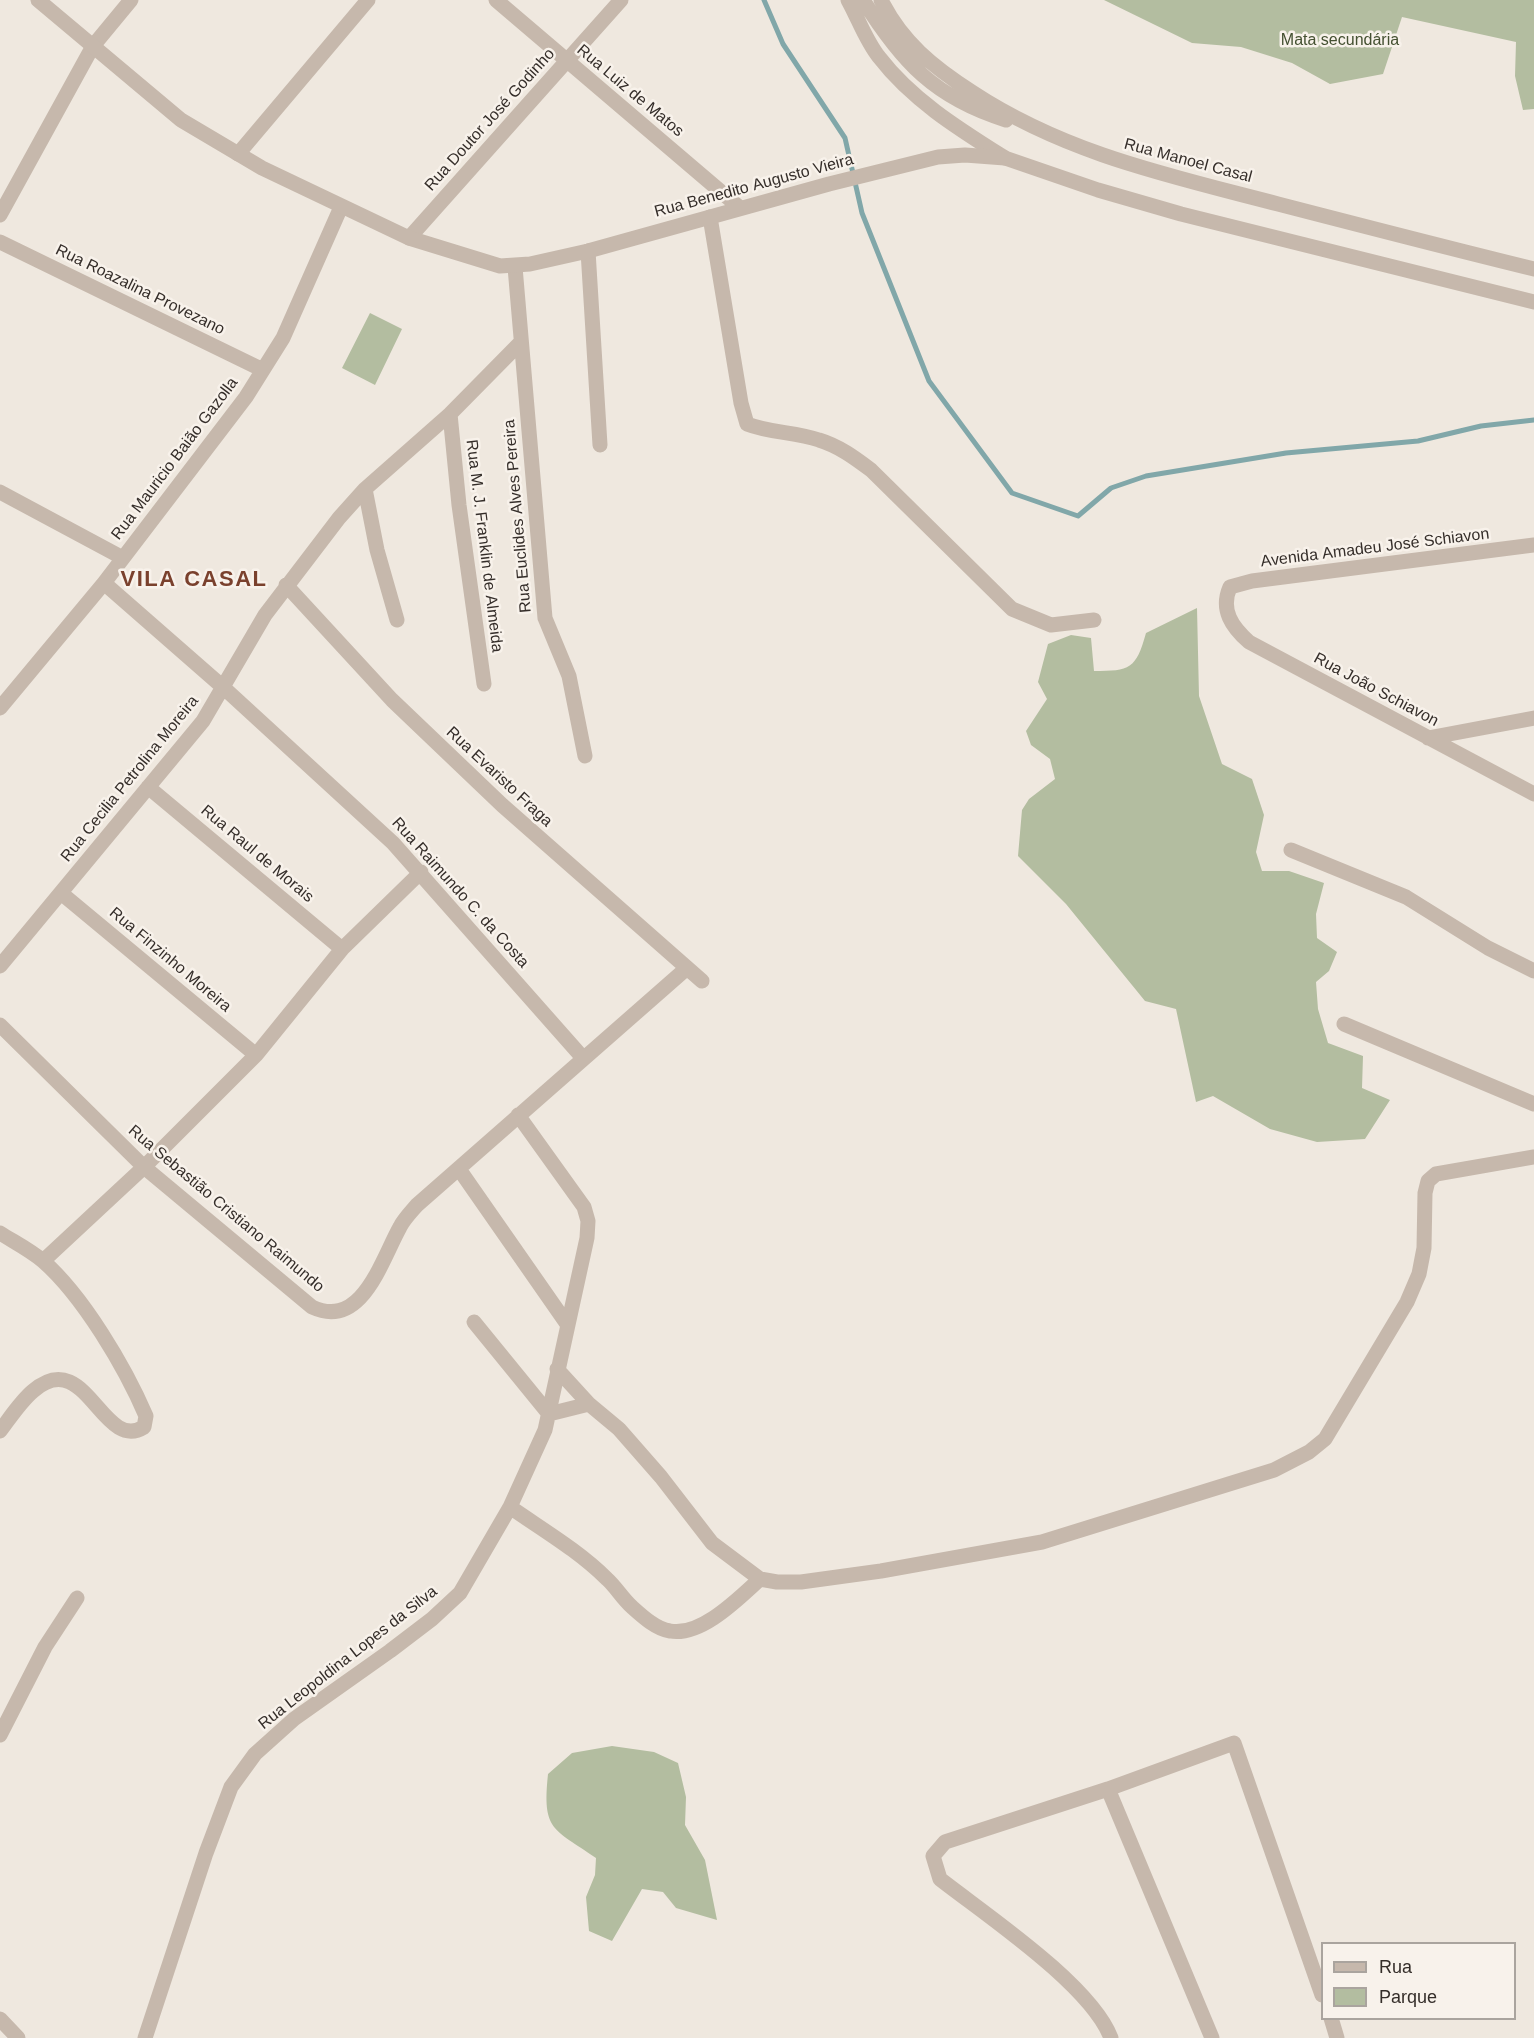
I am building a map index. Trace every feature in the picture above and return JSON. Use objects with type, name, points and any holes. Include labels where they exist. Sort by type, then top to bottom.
[{"type":"street","points":[[38,0],[181,120],[238,154],[341,207],[409,238],[475,259],[515,267]]},
{"type":"street","points":[[0,215],[93,46],[131,0]]},
{"type":"street","points":[[238,154],[368,0]]},
{"type":"street","name":"Rua Luiz de Matos","points":[[496,0],[740,208]]},
{"type":"street","name":"Rua Doutor José Godinho","points":[[409,238],[621,0]]},
{"type":"street","points":[[848,0],[877,55],[907,89],[961,130],[1005,158],[1098,190],[1180,214],[1534,302]]},
{"type":"street","points":[[864,0],[910,65],[942,92],[972,110],[1028,126]]},
{"type":"street","name":"Rua Manoel Casal","points":[[881,0],[890,20],[912,48],[939,71],[1028,126],[1104,157],[1534,269]]},
{"type":"street","name":"Rua Benedito Augusto Vieira","points":[[515,267],[588,250],[829,184],[938,157],[965,154],[1005,158]]},
{"type":"street","name":"Rua Mauricio Baião Gazolla","points":[[0,708],[104,583],[246,398],[283,338],[341,207]]},
{"type":"street","points":[[710,217],[741,403],[747,424],[766,431],[819,440],[847,452],[871,470],[1012,609],[1051,625],[1094,620]]},
{"type":"street","name":"Rua Roazalina Provezano","points":[[0,242],[263,370]]},
{"type":"street","points":[[588,250],[600,445]]},
{"type":"street","name":"Rua Euclides Alves Pereira","points":[[515,267],[545,618],[569,676],[585,756]]},
{"type":"street","name":"Rua Cecilia Petrolina Moreira","points":[[0,966],[203,721],[224,688],[240,655],[286,585],[365,489],[450,414],[520,343]]},
{"type":"street","name":"Rua M. J. Franklin de Almeida","points":[[450,414],[459,505],[484,684]]},
{"type":"street","points":[[365,489],[377,550],[398,620]]},
{"type":"street","points":[[0,492],[123,558]]},
{"type":"street","name":"Avenida Amadeu José Schiavon","points":[[1226,596],[1230,587],[1252,581],[1534,546]]},
{"type":"street","name":"Rua Raimundo C. da Costa","points":[[104,583],[224,688],[393,843],[422,872],[583,1058]]},
{"type":"street","name":"Rua Evaristo Fraga","points":[[286,585],[392,700],[502,805],[702,981]]},
{"type":"street","name":"Rua João Schiavon","points":[[1226,596],[1226,609],[1232,628],[1249,642],[1534,795]]},
{"type":"street","points":[[1428,738],[1534,718]]},
{"type":"street","name":"Rua Raul de Morais","points":[[148,787],[342,949]]},
{"type":"street","points":[[1291,850],[1406,897],[1488,948],[1534,971]]},
{"type":"street","points":[[43,1261],[144,1167],[256,1055],[342,949],[422,872]]},
{"type":"street","name":"Rua Finzinho Moreira","points":[[61,892],[256,1055]]},
{"type":"street","name":"Rua Sebastião Cristiano Raimundo","points":[[0,1025],[144,1167],[312,1307],[331,1314],[346,1310],[357,1302],[376,1273],[401,1224],[417,1205],[687,968]]},
{"type":"street","points":[[1344,1024],[1534,1104]]},
{"type":"street","name":"Rua Leopoldina Lopes da Silva","points":[[145,2038],[206,1854],[231,1787],[255,1754],[294,1719],[390,1651],[460,1593],[510,1508],[541,1440],[549,1414],[587,1238],[588,1221],[584,1207],[518,1115]]},
{"type":"street","points":[[557,1370],[589,1404],[619,1429],[712,1543],[760,1579],[777,1582],[812,1581],[1042,1542],[1274,1470],[1309,1452],[1325,1439],[1407,1302],[1419,1274],[1424,1248],[1425,1193],[1428,1181],[1436,1174],[1534,1157]]},
{"type":"street","points":[[459,1169],[567,1324]]},
{"type":"street","points":[[0,1233],[43,1261],[70,1290],[110,1347],[146,1416],[144,1427],[136,1432],[125,1432],[108,1420],[87,1392],[69,1381],[51,1380],[33,1391],[0,1431]]},
{"type":"street","points":[[474,1322],[549,1414],[589,1404]]},
{"type":"street","points":[[510,1508],[573,1550],[607,1578],[629,1605],[649,1621],[670,1631],[686,1630],[711,1620],[760,1579]]},
{"type":"street","points":[[0,1735],[45,1647],[76,1598]]},
{"type":"street","points":[[1111,2038],[1105,2024],[1065,1978],[940,1879],[933,1856],[945,1842],[1108,1789],[1234,1743],[1321,1989]]},
{"type":"street","points":[[1108,1789],[1212,2038]]},
{"type":"street","points":[[0,2019],[18,2038]]},
{"type":"street","points":[[1331,2020],[1337,2038]]},
{"type":"green space","name":"Mata secundária","points":[[1104,0],[1534,0],[1534,109],[1523,110],[1515,76],[1516,42],[1402,17],[1383,74],[1330,84],[1292,63],[1241,47],[1192,43]]},
{"type":"green space","points":[[370,313],[402,329],[375,385],[342,368]]},
{"type":"green space","points":[[1197,608],[1199,696],[1222,764],[1252,779],[1264,815],[1256,852],[1262,871],[1289,871],[1324,883],[1316,914],[1317,938],[1337,952],[1329,971],[1316,982],[1318,1009],[1328,1043],[1363,1056],[1362,1088],[1390,1100],[1365,1139],[1317,1142],[1270,1129],[1213,1096],[1196,1102],[1176,1009],[1145,1001],[1066,904],[1018,856],[1022,810],[1029,799],[1055,779],[1050,759],[1031,745],[1026,731],[1047,699],[1038,682],[1048,644],[1071,635],[1091,638],[1094,671],[1116,670],[1130,666],[1135,661],[1146,633]]},
{"type":"green space","points":[[612,1746],[654,1752],[678,1763],[686,1797],[685,1825],[705,1860],[717,1920],[676,1908],[663,1892],[642,1889],[612,1941],[589,1931],[586,1897],[595,1875],[596,1858],[560,1833],[549,1818],[548,1774],[572,1753]]},
{"type":"waterway","points":[[764,0],[783,44],[845,138],[862,213],[929,381],[1012,493],[1078,516],[1111,488],[1146,476],[1286,453],[1418,441],[1481,426],[1534,420]]},
{"type":"district","name":"VILA CASAL","points":[[194,580]]}]
